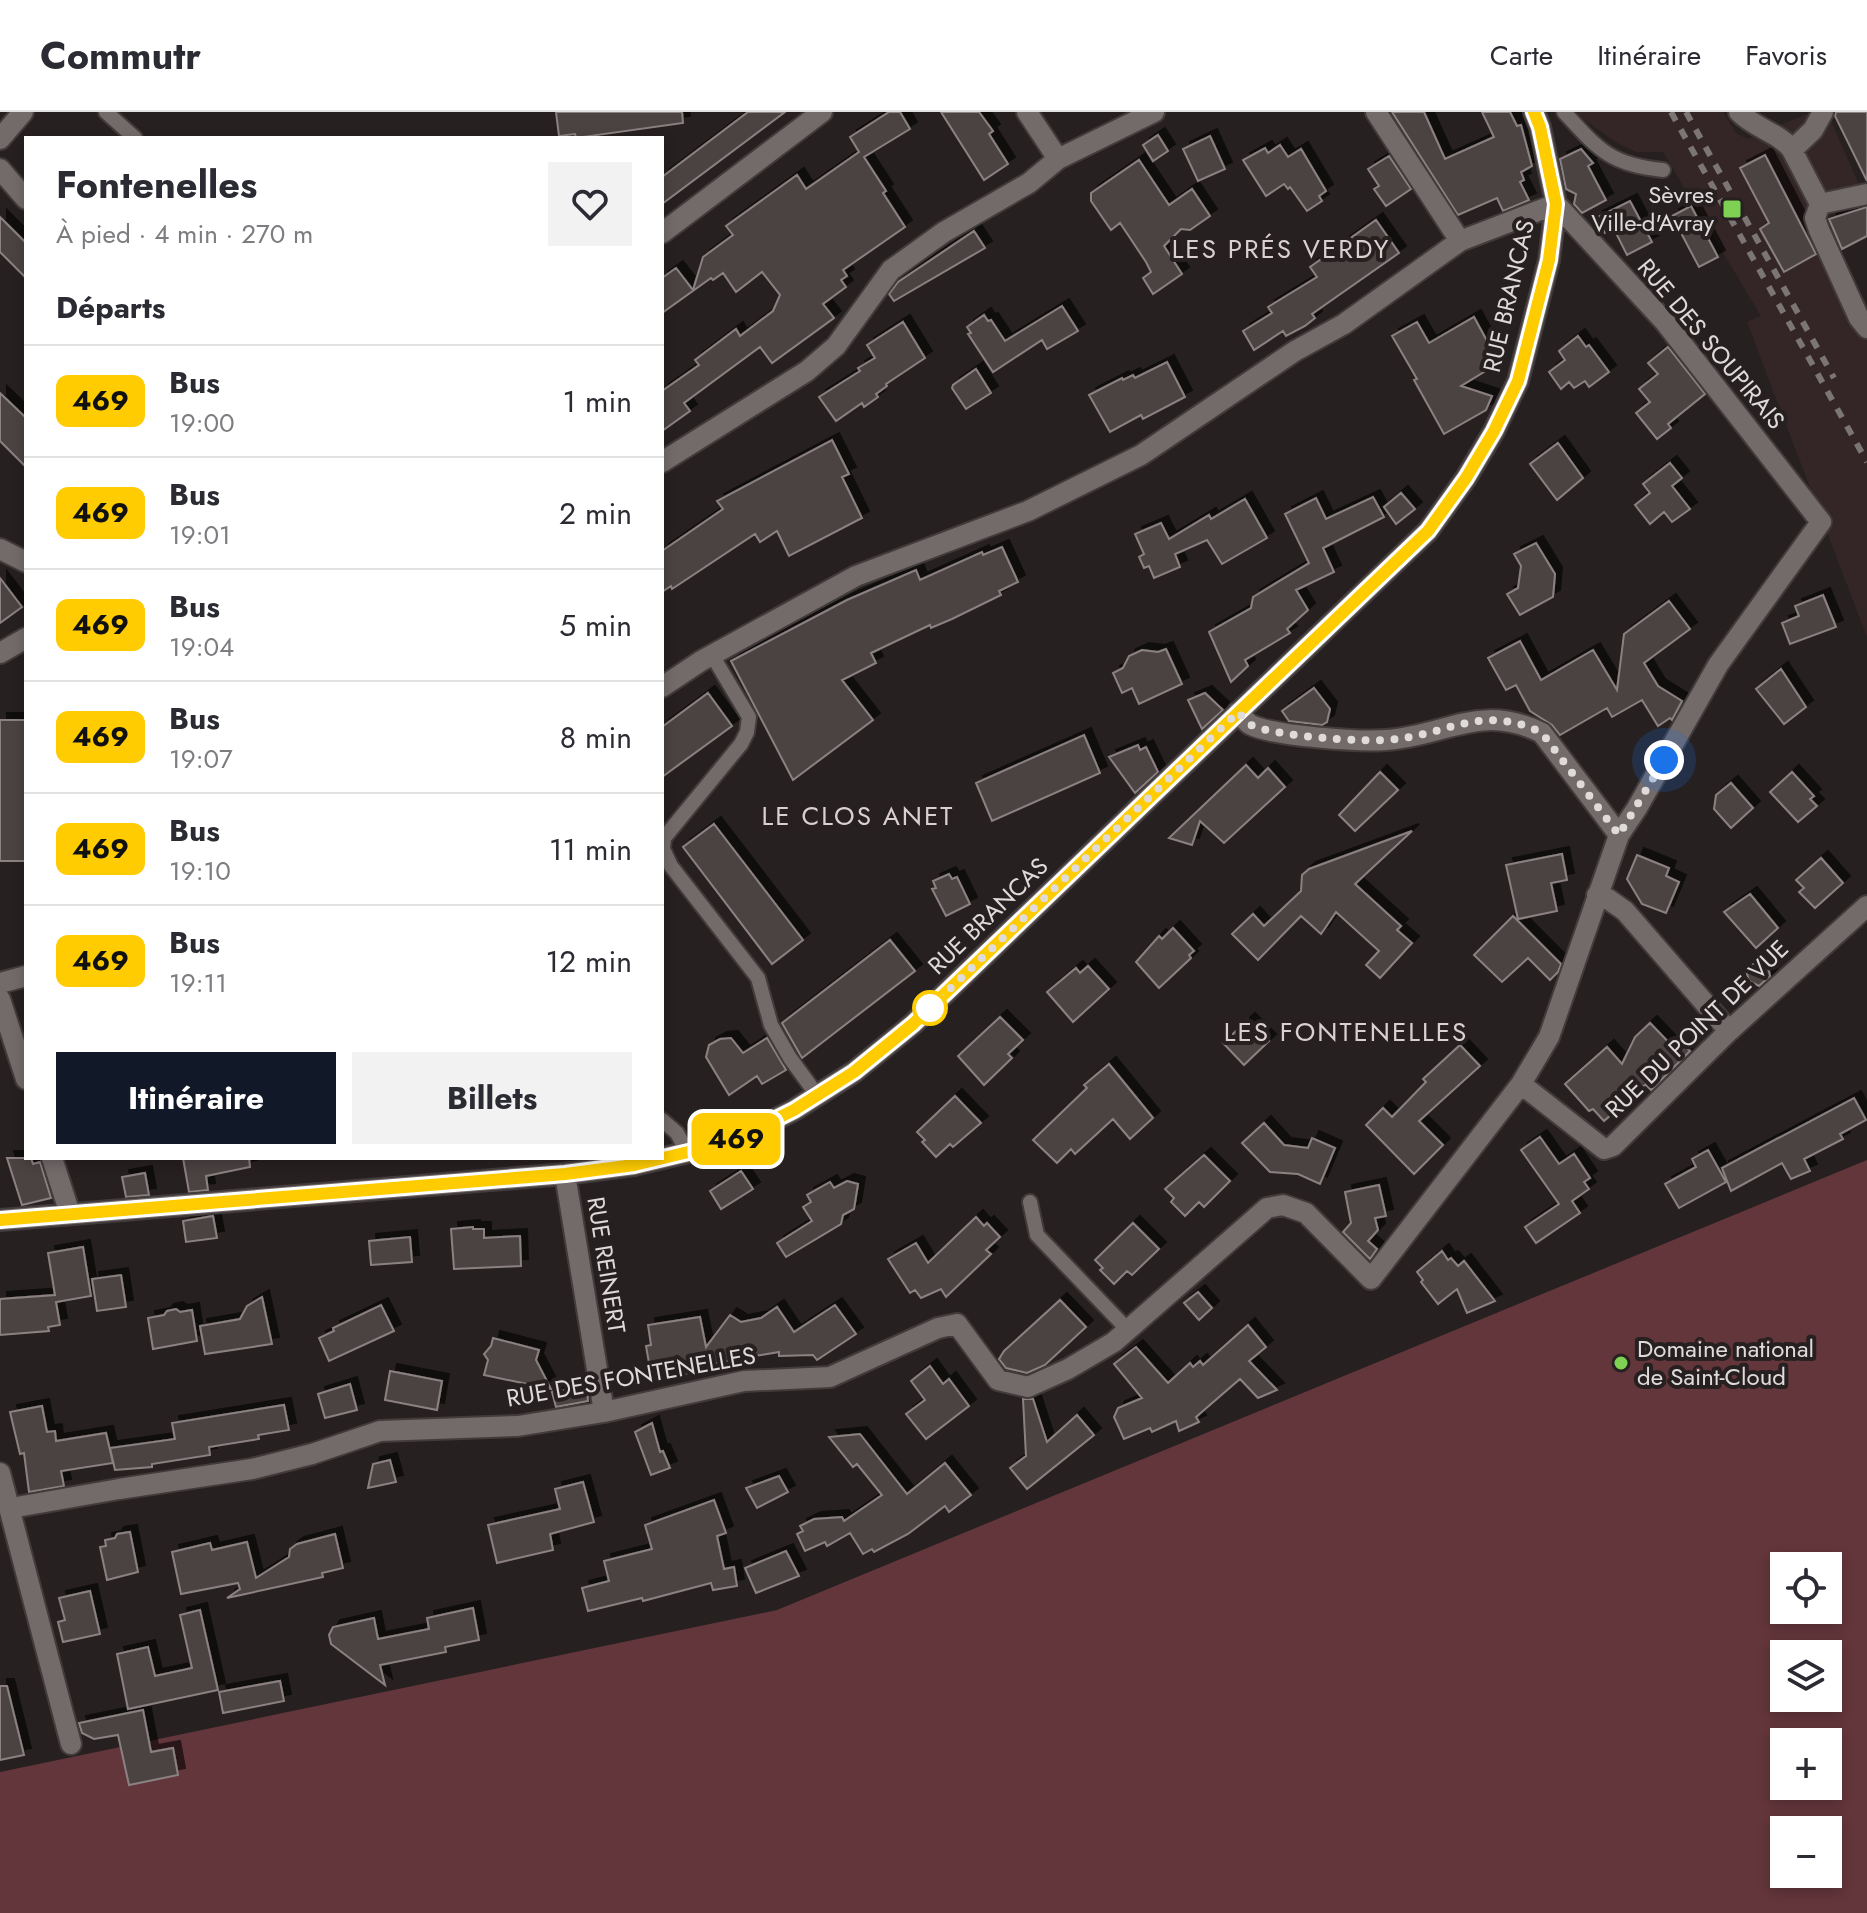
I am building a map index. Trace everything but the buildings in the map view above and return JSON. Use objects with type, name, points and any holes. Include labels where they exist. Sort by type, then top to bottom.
[{"type":"street","points":[[0,139],[23,112]]},
{"type":"street","points":[[664,231],[822,112]]},
{"type":"street","points":[[1027,112],[1058,159]]},
{"type":"street","points":[[664,461],[807,371],[836,346],[891,270],[944,232],[1029,183],[1058,159],[1154,112]]},
{"type":"street","points":[[1376,112],[1460,241]]},
{"type":"street","name":"RUE BRANCAS","points":[[664,1158],[730,1142],[794,1110],[854,1072],[913,1024],[1428,531],[1466,478],[1494,431],[1518,381],[1549,260],[1556,204],[1534,112]]},
{"type":"street","points":[[1792,150],[1813,130],[1823,112]]},
{"type":"street","points":[[1744,117],[1787,142],[1792,150],[1820,204],[1815,218],[1830,255],[1859,318],[1867,328]]},
{"type":"street","points":[[0,169],[24,197]]},
{"type":"street","points":[[1820,204],[1867,194]]},
{"type":"street","points":[[664,686],[712,655],[856,576],[1028,511],[1141,455],[1295,351],[1344,324],[1460,241],[1556,204]]},
{"type":"street","name":"RUE DES SOUPIRAIS","points":[[1556,204],[1665,322],[1821,522],[1718,665],[1619,835]]},
{"type":"street","points":[[0,549],[24,561]]},
{"type":"street","points":[[0,653],[24,639]]},
{"type":"street","points":[[1238,712],[1249,724],[1282,733],[1386,740],[1465,722],[1504,719],[1525,724],[1542,733],[1619,835],[1549,1037],[1521,1084]]},
{"type":"street","points":[[1597,895],[1625,911],[1729,1031]]},
{"type":"street","name":"RUE DU POINT DE VUE","points":[[1521,1084],[1604,1149],[1613,1146],[1729,1031],[1867,906]]},
{"type":"street","points":[[0,983],[24,977]]},
{"type":"street","points":[[0,999],[24,1073]]},
{"type":"street","name":"RUE DES FONTENELLES","points":[[11,1508],[252,1469],[312,1454],[380,1431],[518,1426],[604,1412],[744,1381],[830,1377],[938,1328],[957,1324],[998,1380],[1028,1387],[1114,1342],[1267,1208],[1283,1205],[1306,1213],[1371,1279],[1521,1084]]},
{"type":"street","points":[[53,1160],[70,1214]]},
{"type":"street","name":"RUE BRANCAS","points":[[0,1220],[565,1174],[654,1160]]},
{"type":"street","name":"RUE REINERT","points":[[565,1174],[604,1412]]},
{"type":"street","points":[[0,1473],[71,1744]]},
{"type":"lane","points":[[106,112],[133,136]]},
{"type":"lane","points":[[1564,112],[1594,145],[1610,156],[1636,167],[1663,170]]},
{"type":"lane","points":[[664,838],[741,744],[747,732],[749,717],[712,655]]},
{"type":"lane","points":[[664,851],[671,866],[758,978],[771,1025],[817,1095]]},
{"type":"lane","points":[[664,1122],[677,1133],[687,1152]]},
{"type":"lane","points":[[1030,1202],[1037,1235],[1128,1330]]},
{"type":"shaded area","points":[[1723,112],[1736,133],[1747,139],[1812,112],[1827,112],[1864,196],[1808,221],[1867,338],[1867,637],[1747,322],[1761,316],[1663,152],[1636,152],[1617,143],[1576,114]]},
{"type":"shaded area","name":"Domaine national de Saint-Cloud","points":[[1867,1160],[1867,1913],[0,1913],[0,1772],[777,1610]]},
{"type":"railway","points":[[1671,112],[1867,462]]},
{"type":"railway","points":[[1686,112],[1834,378]]},
{"type":"bus line","name":"469","points":[[664,1158],[730,1142],[794,1110],[854,1072],[913,1024],[1428,531],[1466,478],[1494,431],[1518,381],[1549,260],[1556,204],[1534,112]]},
{"type":"bus line","name":"469","points":[[0,1220],[565,1174],[655,1160]]},
{"type":"place","name":"Sèvres Ville-d'Avray","points":[[1732,209]]},
{"type":"place","name":"Domaine national de Saint-Cloud","points":[[1621,1363]]},
{"type":"district","name":"LES PRÉS VERDY","points":[[1281,249]]},
{"type":"district","name":"LE CLOS ANET","points":[[858,816]]},
{"type":"district","name":"LES FONTENELLES","points":[[1346,1032]]},
{"type":"route","points":[[930,1008],[1238,712],[1249,724],[1282,733],[1386,740],[1465,722],[1504,719],[1525,724],[1542,733],[1619,835],[1664,760]]}]
